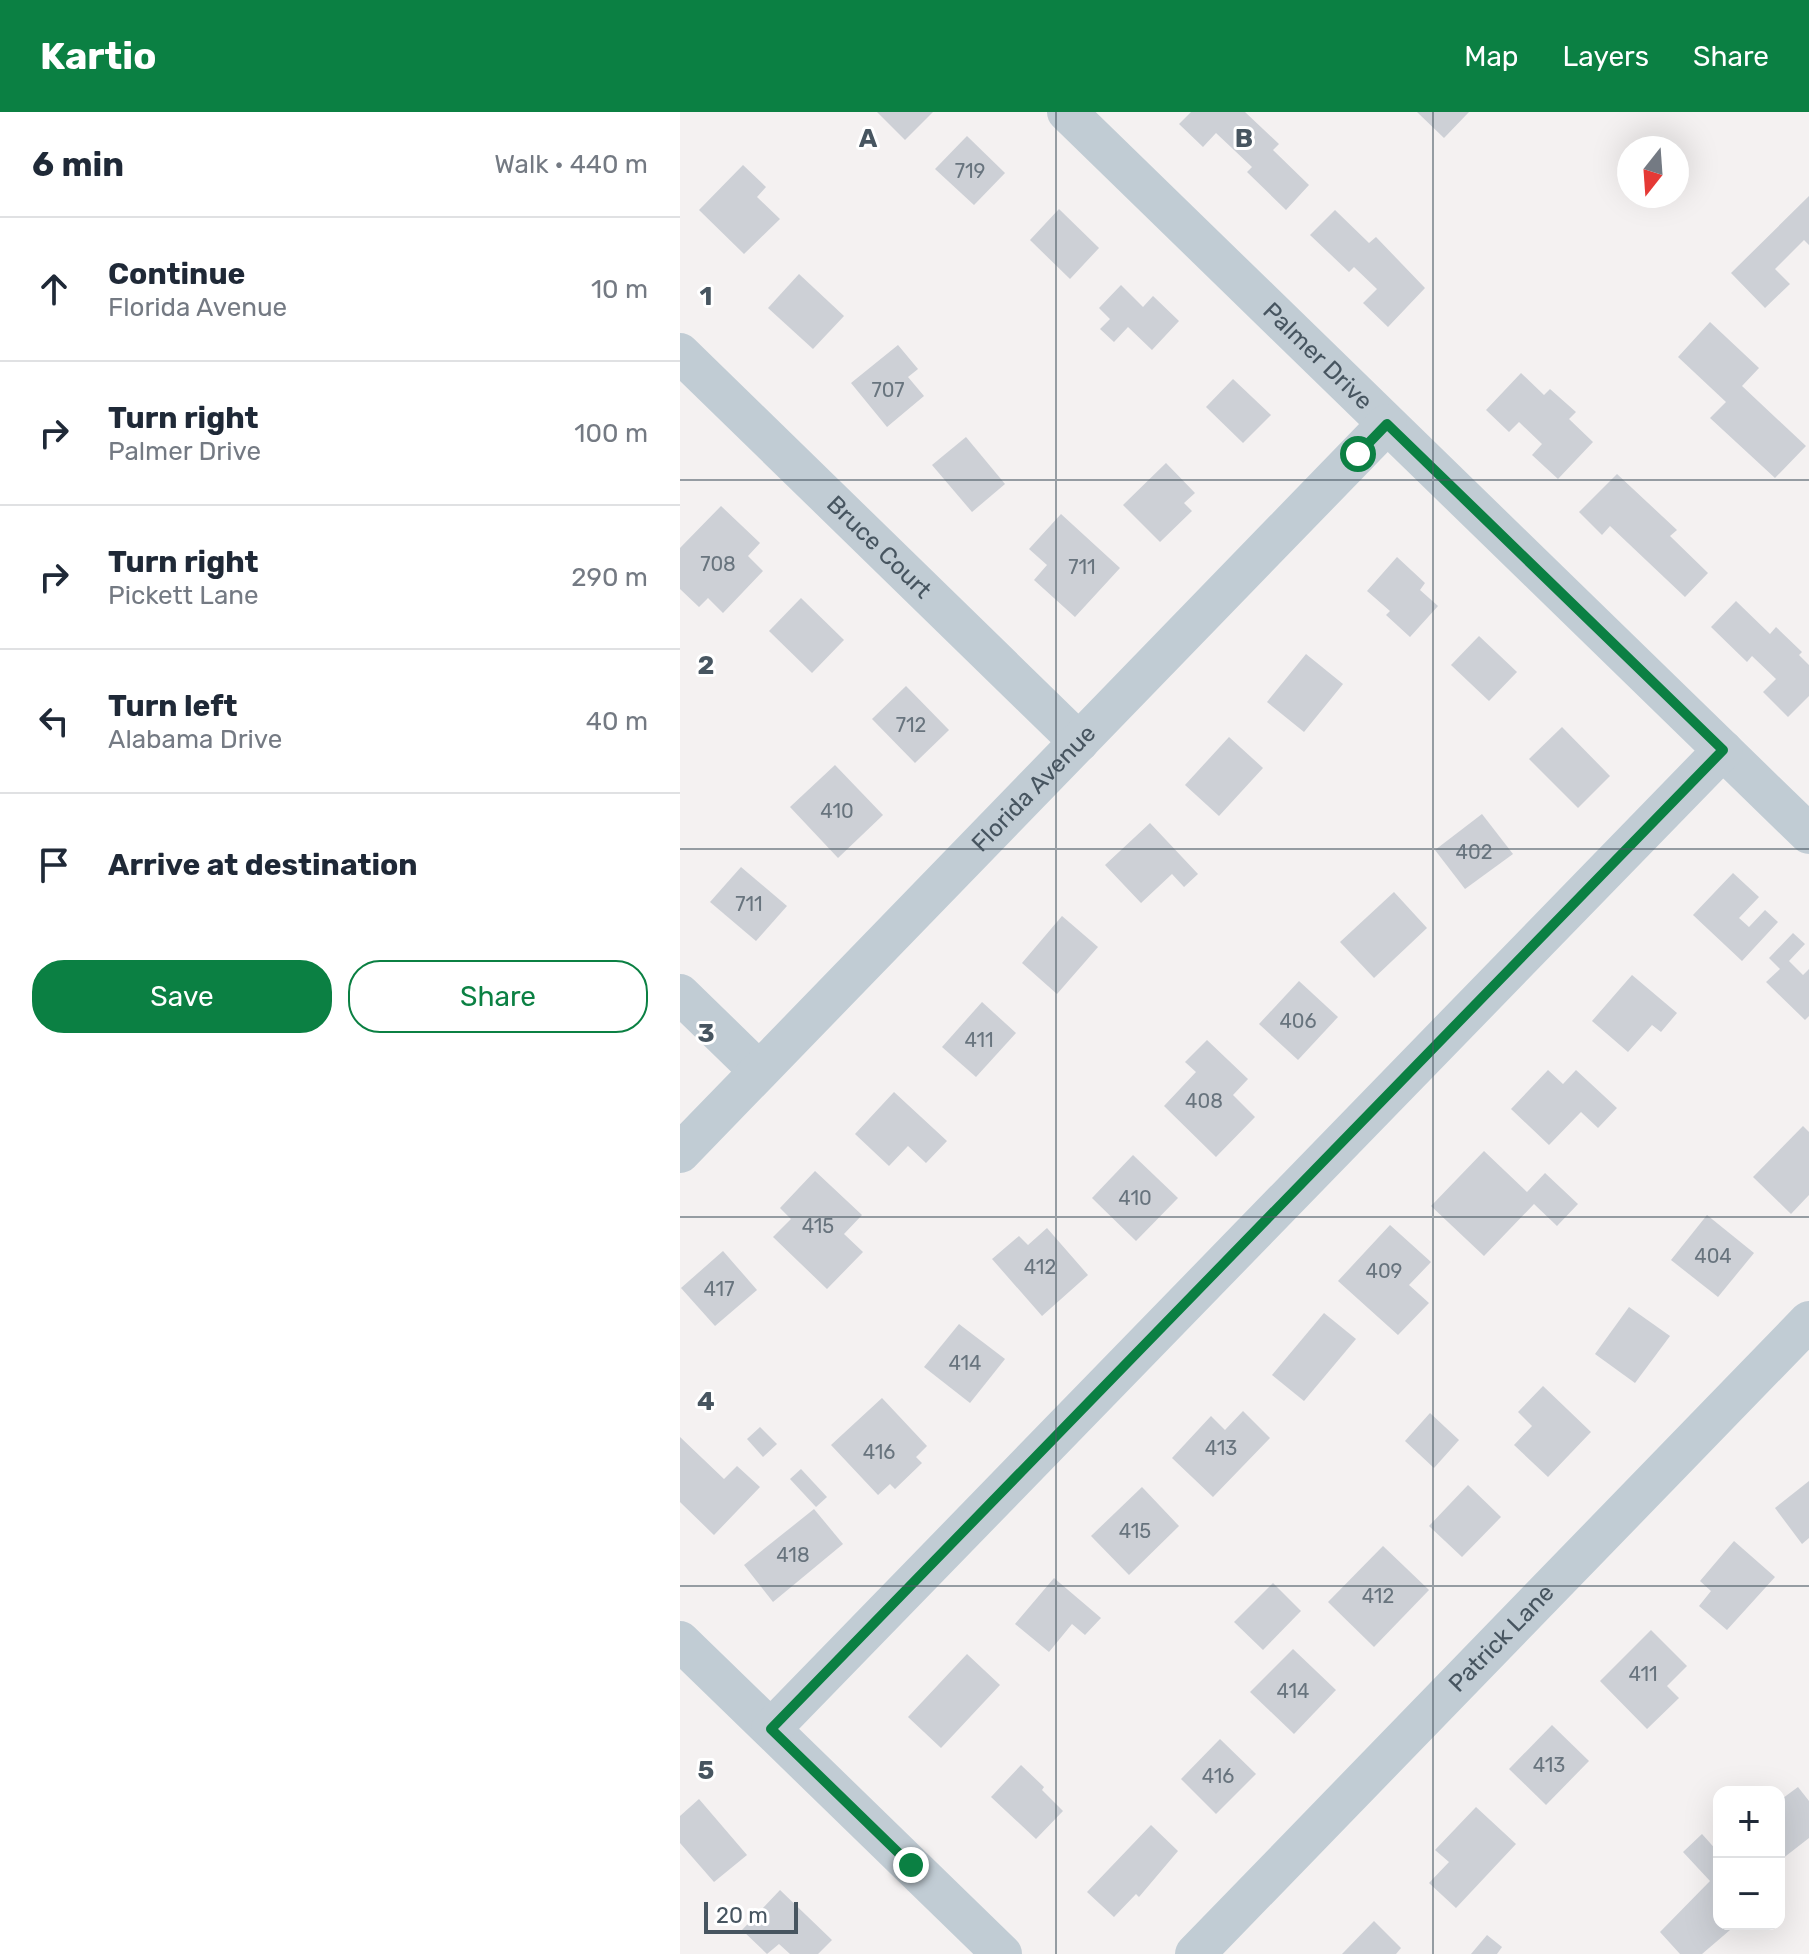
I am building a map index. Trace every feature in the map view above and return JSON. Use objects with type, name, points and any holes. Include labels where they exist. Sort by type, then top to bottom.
[{"type":"street","name":"Palmer Drive","points":[[1067,112],[1809,834]]},
{"type":"street","name":"Bruce Court","points":[[680,353],[1079,742]]},
{"type":"street","name":"Florida Avenue","points":[[680,1153],[1387,424]]},
{"type":"street","points":[[771,1729],[1723,750]]},
{"type":"street","points":[[680,994],[759,1071]]},
{"type":"street","name":"Patrick Lane","points":[[1195,1954],[1809,1321]]},
{"type":"street","points":[[680,1641],[1002,1954]]},
{"type":"building","points":[[877,112],[933,112],[905,140]]},
{"type":"building","points":[[1191,112],[1245,112],[1279,144],[1273,150],[1309,185],[1286,210],[1247,172],[1252,167],[1216,133],[1203,147],[1179,124]]},
{"type":"building","points":[[1417,112],[1469,112],[1444,138]]},
{"type":"building","points":[[967,136],[1005,173],[974,205],[935,169]]},
{"type":"building","points":[[743,165],[766,187],[757,197],[780,219],[744,254],[699,210]]},
{"type":"building","points":[[1809,196],[1809,245],[1804,240],[1775,269],[1790,284],[1765,308],[1731,273]]},
{"type":"building","points":[[1059,209],[1099,248],[1070,279],[1030,240]]},
{"type":"building","points":[[1335,210],[1369,243],[1376,237],[1425,288],[1388,327],[1363,303],[1377,289],[1354,267],[1349,272],[1310,235]]},
{"type":"building","points":[[799,274],[844,316],[813,349],[768,308]]},
{"type":"building","points":[[1121,285],[1143,307],[1153,296],[1179,321],[1152,350],[1128,327],[1114,342],[1100,329],[1110,319],[1099,308]]},
{"type":"building","points":[[1710,322],[1759,368],[1742,386],[1806,446],[1775,478],[1710,418],[1726,402],[1678,357]]},
{"type":"building","points":[[898,345],[918,369],[908,377],[924,396],[887,427],[851,383]]},
{"type":"building","points":[[1521,373],[1544,395],[1550,389],[1576,412],[1569,419],[1593,442],[1558,479],[1532,455],[1542,444],[1519,422],[1509,432],[1486,410]]},
{"type":"building","points":[[1233,379],[1271,415],[1243,443],[1206,407]]},
{"type":"building","points":[[966,437],[1005,484],[972,512],[932,465]]},
{"type":"building","points":[[1166,463],[1195,493],[1184,503],[1192,511],[1160,542],[1123,505]]},
{"type":"building","points":[[1617,474],[1677,530],[1670,536],[1708,573],[1685,597],[1610,526],[1602,535],[1579,512]]},
{"type":"building","points":[[721,506],[760,543],[748,556],[763,571],[723,613],[708,598],[699,607],[680,589],[680,548]]},
{"type":"building","points":[[1061,514],[1120,568],[1075,617],[1034,580],[1047,565],[1029,549]]},
{"type":"building","points":[[1397,557],[1425,583],[1420,590],[1438,606],[1410,637],[1386,615],[1390,611],[1367,591]]},
{"type":"building","points":[[801,598],[844,640],[812,673],[769,631]]},
{"type":"building","points":[[1736,601],[1770,634],[1776,627],[1802,652],[1799,655],[1809,665],[1809,696],[1788,717],[1763,692],[1776,679],[1752,656],[1747,662],[1711,627]]},
{"type":"building","points":[[1479,636],[1517,672],[1489,701],[1451,665]]},
{"type":"building","points":[[1306,654],[1343,684],[1304,732],[1267,702]]},
{"type":"building","points":[[906,686],[949,730],[915,763],[872,719]]},
{"type":"building","points":[[1562,727],[1610,776],[1578,808],[1529,759]]},
{"type":"building","points":[[1229,737],[1263,768],[1219,816],[1185,785]]},
{"type":"building","points":[[835,765],[883,815],[838,858],[790,807]]},
{"type":"building","points":[[1482,814],[1513,854],[1465,889],[1435,850]]},
{"type":"building","points":[[1150,823],[1198,874],[1184,887],[1172,874],[1141,903],[1105,865]]},
{"type":"building","points":[[741,867],[787,906],[756,941],[710,902]]},
{"type":"building","points":[[1733,873],[1759,897],[1739,918],[1749,927],[1765,910],[1778,922],[1742,961],[1693,915]]},
{"type":"building","points":[[1394,892],[1427,928],[1374,978],[1340,942]]},
{"type":"building","points":[[1062,916],[1098,947],[1057,994],[1022,963]]},
{"type":"building","points":[[1793,933],[1805,944],[1789,961],[1803,975],[1809,969],[1809,1016],[1805,1020],[1766,982],[1780,969],[1769,958]]},
{"type":"building","points":[[1632,975],[1677,1013],[1661,1032],[1652,1025],[1628,1052],[1592,1021]]},
{"type":"building","points":[[1299,981],[1338,1017],[1298,1060],[1259,1024]]},
{"type":"building","points":[[982,1002],[1016,1033],[976,1077],[942,1047]]},
{"type":"building","points":[[1207,1040],[1248,1079],[1233,1095],[1255,1117],[1216,1157],[1164,1106],[1196,1072],[1185,1062]]},
{"type":"building","points":[[1548,1070],[1563,1084],[1576,1070],[1617,1108],[1598,1128],[1581,1112],[1549,1145],[1511,1109]]},
{"type":"building","points":[[894,1092],[947,1141],[926,1163],[908,1146],[889,1166],[855,1134]]},
{"type":"building","points":[[1803,1126],[1809,1132],[1809,1195],[1791,1214],[1753,1177]]},
{"type":"building","points":[[1484,1151],[1527,1192],[1545,1173],[1578,1204],[1557,1226],[1534,1204],[1484,1256],[1431,1206]]},
{"type":"building","points":[[1133,1155],[1178,1198],[1136,1241],[1092,1198]]},
{"type":"building","points":[[815,1171],[862,1215],[844,1234],[863,1252],[827,1289],[773,1237],[791,1219],[780,1208]]},
{"type":"building","points":[[1707,1215],[1754,1253],[1718,1297],[1671,1260]]},
{"type":"building","points":[[1390,1225],[1431,1262],[1409,1285],[1429,1303],[1398,1335],[1338,1281]]},
{"type":"building","points":[[1047,1228],[1088,1275],[1042,1316],[992,1259],[1019,1236],[1028,1245]]},
{"type":"building","points":[[723,1251],[757,1290],[715,1326],[681,1288]]},
{"type":"building","points":[[1629,1307],[1670,1336],[1635,1383],[1595,1354]]},
{"type":"building","points":[[1324,1313],[1356,1339],[1304,1401],[1272,1375]]},
{"type":"building","points":[[959,1324],[1005,1359],[970,1403],[924,1367]]},
{"type":"building","points":[[1543,1386],[1591,1432],[1548,1477],[1514,1445],[1532,1426],[1518,1412]]},
{"type":"building","points":[[882,1398],[927,1446],[916,1457],[922,1463],[895,1489],[890,1484],[878,1495],[831,1445]]},
{"type":"building","points":[[1243,1411],[1270,1438],[1213,1497],[1172,1458],[1211,1416],[1225,1430]]},
{"type":"building","points":[[1430,1413],[1459,1440],[1434,1468],[1405,1441]]},
{"type":"building","points":[[760,1427],[777,1444],[763,1457],[747,1439]]},
{"type":"building","points":[[680,1437],[724,1479],[737,1466],[760,1487],[714,1535],[680,1502]]},
{"type":"building","points":[[801,1469],[827,1497],[816,1507],[790,1479]]},
{"type":"building","points":[[1809,1481],[1809,1538],[1802,1544],[1775,1508]]},
{"type":"building","points":[[1468,1485],[1501,1517],[1462,1557],[1429,1526]]},
{"type":"building","points":[[1142,1487],[1179,1526],[1129,1575],[1091,1536]]},
{"type":"building","points":[[814,1509],[843,1544],[773,1602],[744,1565]]},
{"type":"building","points":[[1734,1541],[1775,1577],[1727,1630],[1699,1606],[1711,1591],[1700,1581]]},
{"type":"building","points":[[1383,1546],[1429,1590],[1374,1647],[1328,1602]]},
{"type":"building","points":[[1054,1578],[1101,1618],[1085,1635],[1072,1624],[1049,1652],[1015,1624]]},
{"type":"building","points":[[1273,1583],[1301,1611],[1263,1650],[1234,1622]]},
{"type":"building","points":[[1651,1630],[1687,1666],[1667,1686],[1679,1698],[1647,1729],[1600,1681]]},
{"type":"building","points":[[1293,1649],[1336,1690],[1294,1734],[1250,1692]]},
{"type":"building","points":[[967,1654],[1000,1685],[941,1748],[908,1717]]},
{"type":"building","points":[[1552,1725],[1589,1761],[1546,1805],[1509,1769]]},
{"type":"building","points":[[1220,1739],[1256,1774],[1216,1814],[1181,1779]]},
{"type":"building","points":[[1021,1765],[1063,1811],[1036,1839],[991,1797]]},
{"type":"building","points":[[1798,1787],[1809,1801],[1809,1838],[1785,1857],[1785,1797]]},
{"type":"building","points":[[699,1799],[747,1855],[714,1882],[680,1843],[680,1816]]},
{"type":"building","points":[[1476,1807],[1516,1844],[1456,1908],[1429,1883],[1449,1862],[1435,1850]]},
{"type":"building","points":[[1151,1825],[1178,1851],[1139,1897],[1136,1894],[1114,1917],[1087,1892]]},
{"type":"building","points":[[1702,1834],[1713,1846],[1713,1930],[1730,1930],[1702,1954],[1680,1954],[1660,1932],[1710,1881],[1683,1852]]},
{"type":"building","points":[[780,1890],[832,1940],[818,1954],[790,1954],[779,1944],[767,1954],[742,1930]]},
{"type":"building","points":[[1374,1921],[1401,1948],[1396,1954],[1342,1954]]},
{"type":"building","points":[[1487,1935],[1502,1947],[1497,1954],[1471,1954]]},
{"type":"route","points":[[911,1865],[771,1729],[1723,750],[1387,424],[1358,454]]}]
